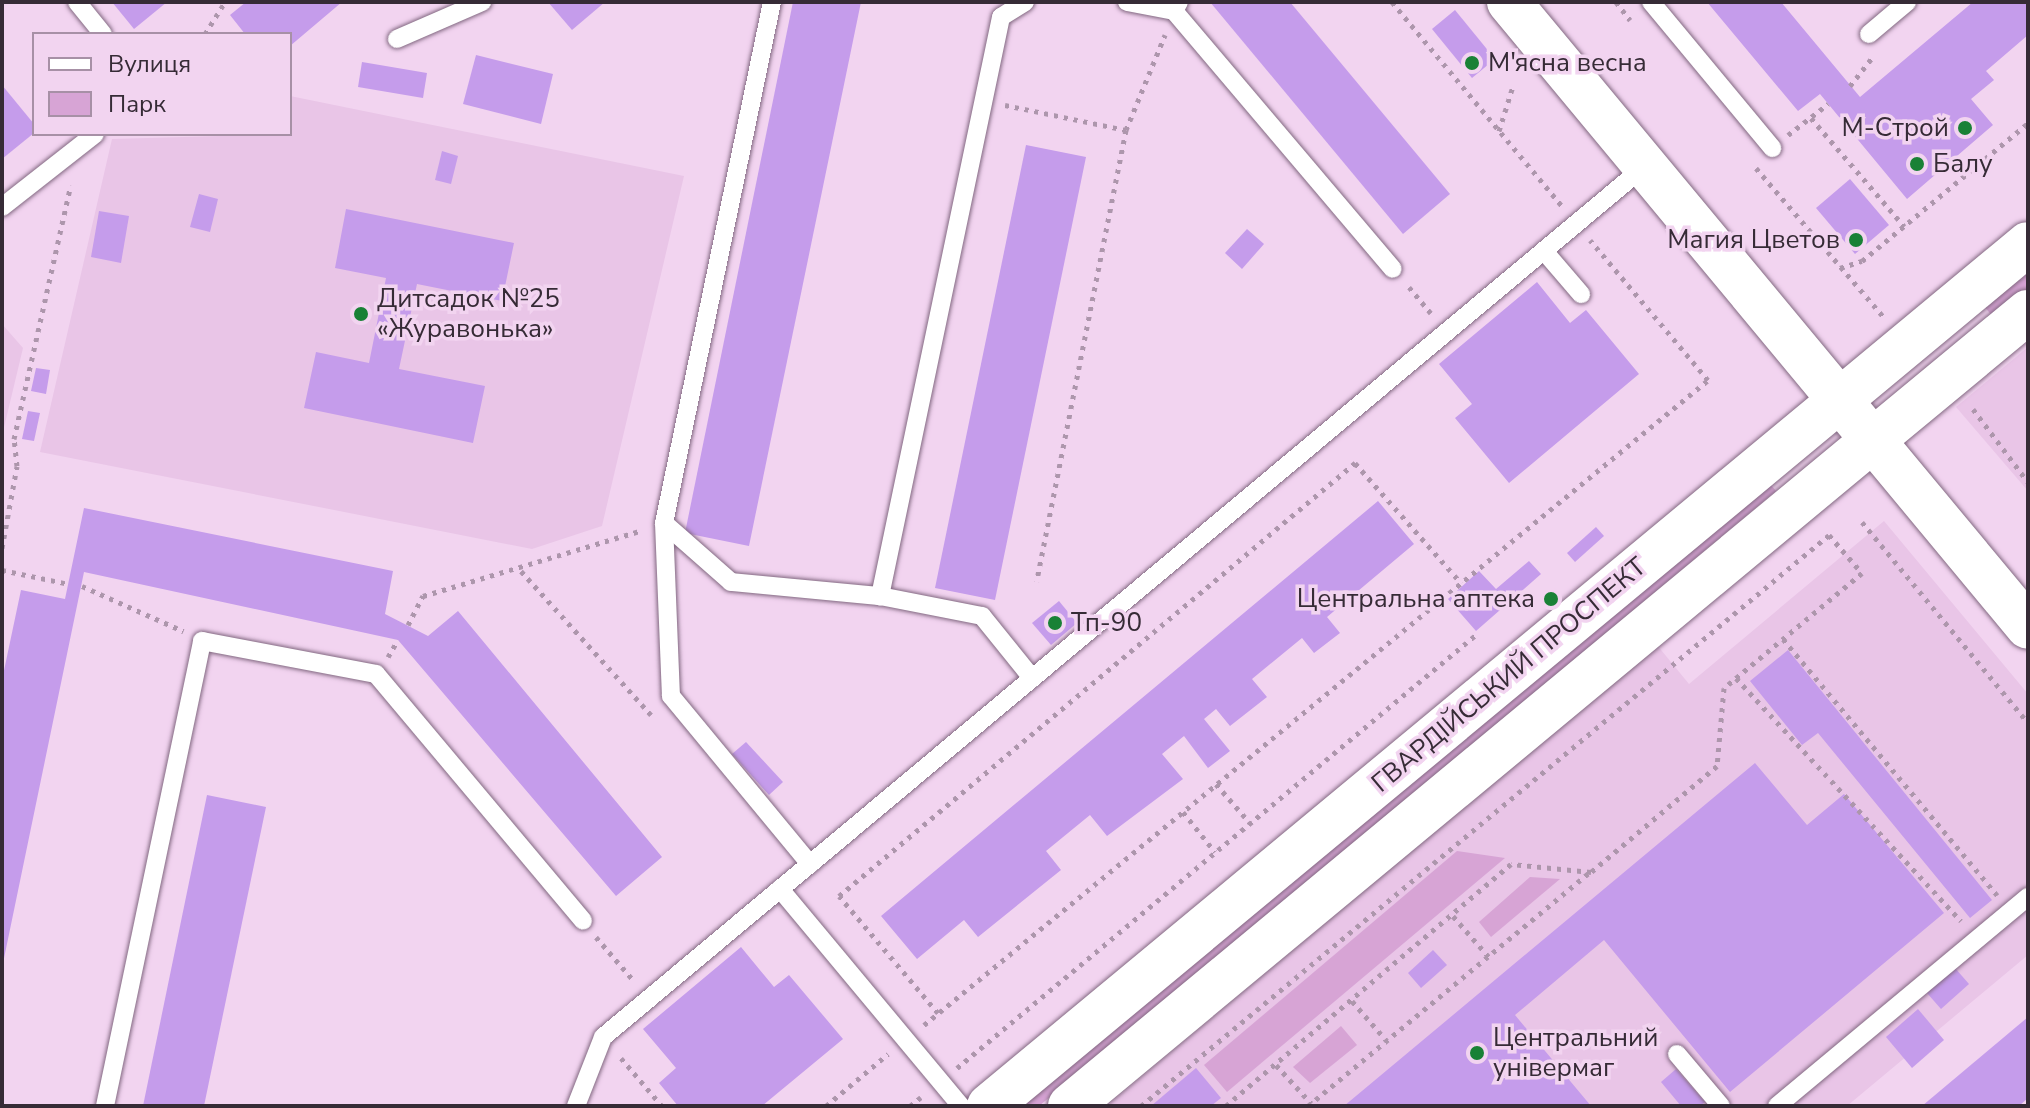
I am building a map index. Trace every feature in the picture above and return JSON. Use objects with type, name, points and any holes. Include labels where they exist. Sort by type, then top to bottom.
[{"type":"main road","points":[[1509,2],[2028,627]]},
{"type":"main road","name":"ГВАРДІЙСЬКИЙ ПРОСПЕКТ","points":[[989,1106],[2028,244]]},
{"type":"main road","name":"ГВАРДІЙСЬКИЙ ПРОСПЕКТ","points":[[1070,1106],[2028,312]]},
{"type":"lane","points":[[77,2],[101,32]]},
{"type":"lane","points":[[397,39],[482,2]]},
{"type":"lane","points":[[772,2],[664,523],[671,696],[810,864]]},
{"type":"lane","points":[[880,596],[1001,17],[1025,2]]},
{"type":"lane","points":[[1127,2],[1176,7],[1393,269]]},
{"type":"lane","points":[[1651,2],[1772,148]]},
{"type":"lane","points":[[1869,34],[1907,2]]},
{"type":"lane","points":[[2,207],[60,165],[93,136]]},
{"type":"lane","points":[[576,1106],[603,1037],[1645,166]]},
{"type":"lane","points":[[1544,251],[1581,294]]},
{"type":"lane","points":[[664,523],[731,582],[880,596],[982,616],[1032,678]]},
{"type":"lane","points":[[105,1106],[202,641],[376,674],[583,921]]},
{"type":"lane","points":[[780,889],[961,1106]]},
{"type":"lane","points":[[1777,1106],[2028,897]]},
{"type":"lane","points":[[1677,1054],[1721,1106]]},
{"type":"path","points":[[206,32],[225,2]]},
{"type":"path","points":[[826,1106],[1708,380],[1392,2]]},
{"type":"path","points":[[1037,581],[1126,130],[1176,7]]},
{"type":"path","points":[[1499,131],[1513,86]]},
{"type":"path","points":[[983,101],[1126,130]]},
{"type":"path","points":[[1772,148],[1828,104]]},
{"type":"path","points":[[1811,118],[1904,226]]},
{"type":"path","points":[[1840,268],[1862,261],[2028,123]]},
{"type":"path","points":[[2,548],[17,466],[14,439],[72,179],[60,165]]},
{"type":"path","points":[[1393,269],[1447,332]]},
{"type":"path","points":[[1969,412],[2028,482]]},
{"type":"path","points":[[938,1013],[839,896],[1355,463],[1461,583]]},
{"type":"path","points":[[1862,522],[2028,723]]},
{"type":"path","points":[[408,625],[423,596],[664,523]]},
{"type":"path","points":[[1141,1106],[1829,535],[1862,573],[1724,688],[1717,766],[1309,1105],[1276,1065]]},
{"type":"path","points":[[2,570],[69,584]]},
{"type":"path","points":[[82,586],[202,641]]},
{"type":"path","points":[[910,1106],[1478,633]]},
{"type":"path","points":[[1783,638],[2011,911]]},
{"type":"path","points":[[1736,678],[1976,938]]},
{"type":"path","points":[[1216,784],[1250,823]]},
{"type":"path","points":[[1183,812],[1215,852]]},
{"type":"path","points":[[1226,1106],[1511,864],[1591,872]]},
{"type":"path","points":[[1453,915],[1489,957]]},
{"type":"path","points":[[583,921],[637,985]]},
{"type":"path","points":[[1352,1001],[1387,1041]]},
{"type":"path","points":[[603,1037],[662,1106]]},
{"type":"shaded area","name":"Дитсадок №25 «Журавонька»","points":[[292,96],[684,176],[602,526],[532,549],[40,452],[112,139],[292,136]]},
{"type":"shaded area","points":[[2,324],[23,348],[2,436]]},
{"type":"shaded area","points":[[2028,347],[2028,491],[1956,407]]},
{"type":"shaded area","points":[[1884,521],[2028,694],[2028,955],[1847,1106],[1107,1106],[1657,645],[1689,684]]},
{"type":"green space","points":[[2028,267],[2028,290],[1994,318],[1983,305]]},
{"type":"green space","points":[[1764,477],[1776,491],[1039,1106],[1011,1106]]},
{"type":"green space","points":[[1457,851],[1505,858],[1227,1092],[1204,1065]]},
{"type":"green space","points":[[1530,877],[1560,879],[1491,937],[1479,922]]},
{"type":"green space","points":[[1341,1026],[1357,1045],[1310,1083],[1293,1067]]},
{"type":"building","points":[[112,2],[167,2],[134,29]]},
{"type":"building","points":[[246,2],[342,2],[292,44],[292,32],[243,32],[230,15]]},
{"type":"building","points":[[548,2],[605,2],[572,30]]},
{"type":"building","points":[[793,2],[861,2],[749,546],[685,533]]},
{"type":"building","points":[[1210,2],[1290,2],[1450,194],[1403,234]]},
{"type":"building","points":[[1707,2],[1781,2],[1860,97],[1973,2],[2028,2],[2028,35],[1986,71],[1994,80],[1971,99],[1993,125],[1907,199],[1820,94],[1798,111]]},
{"type":"building","points":[[1455,10],[1495,59],[1472,78],[1432,29]]},
{"type":"building","points":[[476,55],[553,74],[541,124],[463,104]]},
{"type":"building","points":[[362,62],[427,73],[423,98],[358,87]]},
{"type":"building","points":[[2,85],[32,122],[32,135],[2,159]]},
{"type":"building","points":[[1026,145],[1086,157],[995,600],[935,588]]},
{"type":"building","points":[[442,151],[458,156],[451,184],[435,180]]},
{"type":"building","points":[[1850,179],[1889,225],[1855,254],[1816,208]]},
{"type":"building","points":[[199,194],[218,199],[210,232],[190,227]]},
{"type":"building","points":[[346,209],[514,243],[502,301],[417,284],[399,369],[485,386],[473,443],[304,408],[316,352],[369,363],[386,278],[335,268]]},
{"type":"building","points":[[99,211],[129,216],[121,263],[91,257]]},
{"type":"building","points":[[1247,229],[1264,244],[1242,269],[1225,253]]},
{"type":"building","points":[[1537,282],[1570,323],[1586,310],[1639,374],[1509,483],[1455,418],[1472,404],[1439,364]]},
{"type":"building","points":[[36,368],[50,370],[46,394],[31,391]]},
{"type":"building","points":[[28,411],[40,413],[34,441],[22,439]]},
{"type":"building","points":[[1378,501],[1414,544],[1327,617],[1340,633],[1314,653],[1302,638],[1252,679],[1267,697],[1230,726],[1216,709],[1204,719],[1230,751],[1208,768],[1184,736],[1162,754],[1183,779],[1107,836],[1090,815],[1046,851],[1061,870],[978,937],[964,920],[917,959],[881,916]]},
{"type":"building","points":[[84,508],[393,571],[385,614],[428,636],[458,611],[662,857],[616,896],[398,640],[84,572],[2,968],[2,680],[21,590],[65,599]]},
{"type":"building","points":[[1596,527],[1604,536],[1575,562],[1567,553]]},
{"type":"building","points":[[1529,561],[1541,574],[1476,631],[1448,599],[1479,571],[1496,589]]},
{"type":"building","name":"Тп-90","points":[[1059,601],[1077,623],[1051,645],[1032,623]]},
{"type":"building","points":[[1788,650],[1992,900],[1970,918],[1818,733],[1802,745],[1750,681]]},
{"type":"building","points":[[746,742],[783,782],[769,795],[732,754]]},
{"type":"building","points":[[1755,763],[1807,825],[1844,794],[1944,913],[1730,1092],[1604,940],[1515,1015],[1591,1106],[1344,1106]]},
{"type":"building","points":[[207,795],[266,807],[204,1106],[143,1106]]},
{"type":"building","points":[[741,947],[774,987],[789,975],[843,1039],[762,1106],[678,1106],[659,1083],[676,1068],[643,1029]]},
{"type":"building","points":[[1433,950],[1447,965],[1421,988],[1408,973]]},
{"type":"building","points":[[1955,968],[1969,984],[1941,1009],[1927,993]]},
{"type":"building","points":[[1918,1009],[1944,1040],[1912,1068],[1886,1037]]},
{"type":"building","points":[[2028,1017],[2028,1098],[2019,1106],[1922,1106]]},
{"type":"building","points":[[1196,1068],[1221,1098],[1211,1106],[1151,1106]]},
{"type":"building","points":[[1676,1069],[1705,1102],[1700,1106],[1681,1106],[1661,1082]]},
{"type":"place","name":"М'ясна весна","points":[[1472,63]]},
{"type":"place","name":"М-Строй","points":[[1965,128]]},
{"type":"place","name":"Балу","points":[[1917,164]]},
{"type":"place","name":"Магия Цветов","points":[[1856,240]]},
{"type":"place","name":"Дитсадок №25 «Журавонька»","points":[[361,314]]},
{"type":"place","name":"Центральна аптека","points":[[1551,599]]},
{"type":"place","name":"Тп-90","points":[[1055,623]]},
{"type":"place","name":"Центральний універмаг","points":[[1477,1053]]}]
